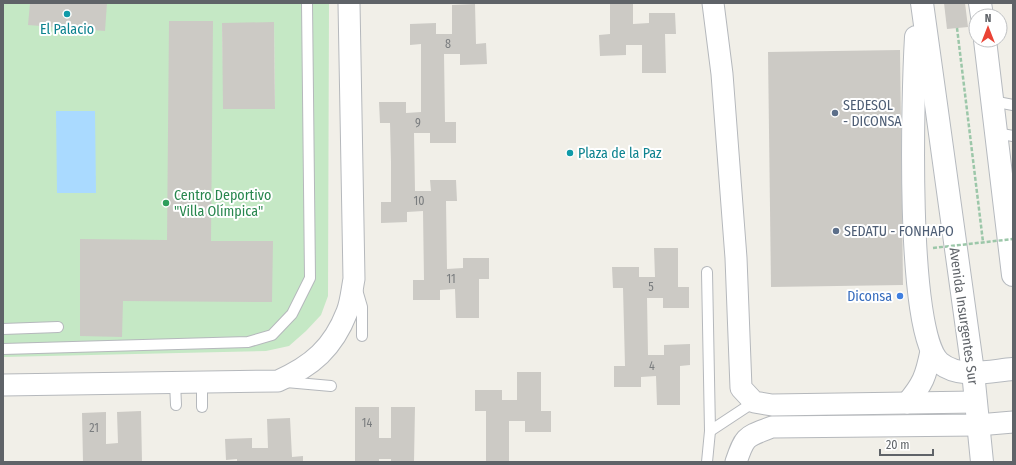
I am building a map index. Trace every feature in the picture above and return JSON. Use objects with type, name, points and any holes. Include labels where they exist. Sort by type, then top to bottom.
[{"type":"main road","points":[[917,3],[913,96],[914,223],[923,321],[930,351],[938,362],[948,369],[960,373],[1013,369]]},
{"type":"main road","name":"Avenida Insurgentes Sur","points":[[922,3],[973,372],[982,462]]},
{"type":"main road","points":[[987,48],[1003,103],[1013,275]]},
{"type":"street","points":[[3,385],[278,381],[301,371],[321,355],[336,332],[347,311],[354,279],[348,3]]},
{"type":"street","points":[[713,3],[722,74],[736,258],[741,388],[754,402],[772,404],[976,402]]},
{"type":"street","points":[[907,403],[918,390],[926,375],[930,351]]},
{"type":"street","points":[[736,462],[742,442],[749,436],[772,427],[978,425],[1013,422]]},
{"type":"lane","points":[[3,349],[248,342],[272,335],[292,314],[310,278],[307,3]]},
{"type":"lane","points":[[707,272],[710,431],[707,462]]},
{"type":"lane","points":[[354,279],[362,307],[362,336]]},
{"type":"lane","points":[[3,329],[58,327]]},
{"type":"lane","points":[[278,381],[331,386]]},
{"type":"lane","points":[[175,382],[176,405]]},
{"type":"lane","points":[[202,382],[202,407]]},
{"type":"lane","points":[[710,431],[754,402]]},
{"type":"path","points":[[957,28],[983,242]]},
{"type":"path","points":[[933,248],[1013,239]]},
{"type":"green space","name":"Centro Deportivo \"Villa Olímpica\"","points":[[3,3],[329,3],[328,296],[321,315],[289,346],[266,351],[3,357]],"holes":[[[274,23],[275,108],[224,109],[222,24]]]},
{"type":"water","points":[[56,111],[95,111],[96,193],[57,193]]},
{"type":"building","name":"El Palacio","points":[[30,3],[107,3],[105,31],[28,25]]},
{"type":"building","points":[[610,3],[633,3],[633,24],[649,23],[649,13],[675,13],[676,34],[665,34],[666,73],[642,73],[642,45],[626,45],[626,55],[600,56],[599,35],[610,34]]},
{"type":"building","points":[[944,3],[965,3],[968,27],[947,29]]},
{"type":"building","points":[[475,4],[476,44],[486,43],[487,64],[460,65],[460,54],[444,54],[445,122],[456,122],[456,143],[430,143],[430,133],[414,133],[415,191],[431,191],[430,180],[456,180],[457,201],[446,201],[447,269],[463,268],[463,258],[489,258],[489,279],[479,279],[479,318],[456,318],[455,289],[440,290],[440,300],[413,300],[413,280],[424,280],[423,211],[407,212],[407,222],[381,223],[381,202],[391,202],[391,162],[390,123],[380,123],[379,102],[406,102],[406,113],[421,112],[421,44],[410,45],[410,24],[436,23],[436,34],[452,34],[452,5]]},
{"type":"building","points":[[169,21],[213,21],[211,241],[273,241],[272,302],[123,301],[122,337],[80,336],[80,239],[167,240]]},
{"type":"building","points":[[274,22],[275,109],[223,109],[222,23]]},
{"type":"building","points":[[900,50],[903,285],[771,287],[768,52]]},
{"type":"building","points":[[654,248],[678,248],[678,287],[689,287],[689,308],[663,308],[663,298],[647,298],[648,355],[664,355],[664,345],[690,344],[690,365],[680,366],[680,405],[657,405],[656,376],[641,377],[641,387],[614,387],[614,366],[625,366],[623,288],[613,288],[612,267],[639,267],[639,277],[655,277]]},
{"type":"building","points":[[517,372],[541,372],[541,411],[551,411],[551,432],[525,432],[525,421],[509,421],[509,462],[486,462],[486,411],[475,411],[475,390],[502,390],[502,400],[517,400]]},
{"type":"building","points":[[355,407],[379,407],[379,438],[391,438],[391,407],[415,407],[414,462],[391,462],[391,459],[379,459],[379,462],[355,462]]},
{"type":"building","points":[[141,411],[142,462],[83,462],[82,413],[106,412],[106,444],[118,443],[117,412]]},
{"type":"building","points":[[290,418],[292,457],[303,456],[303,462],[237,462],[237,459],[226,460],[225,439],[252,438],[252,448],[268,448],[267,419]]},
{"type":"place","name":"El Palacio","points":[[67,14]]},
{"type":"place","name":"SEDESOL - DICONSA","points":[[835,113]]},
{"type":"place","name":"Plaza de la Paz","points":[[570,153]]},
{"type":"place","name":"Centro Deportivo \"Villa Olímpica\"","points":[[166,203]]},
{"type":"place","name":"SEDATU - FONHAPO","points":[[836,231]]},
{"type":"place","name":"Diconsa","points":[[900,296]]}]
